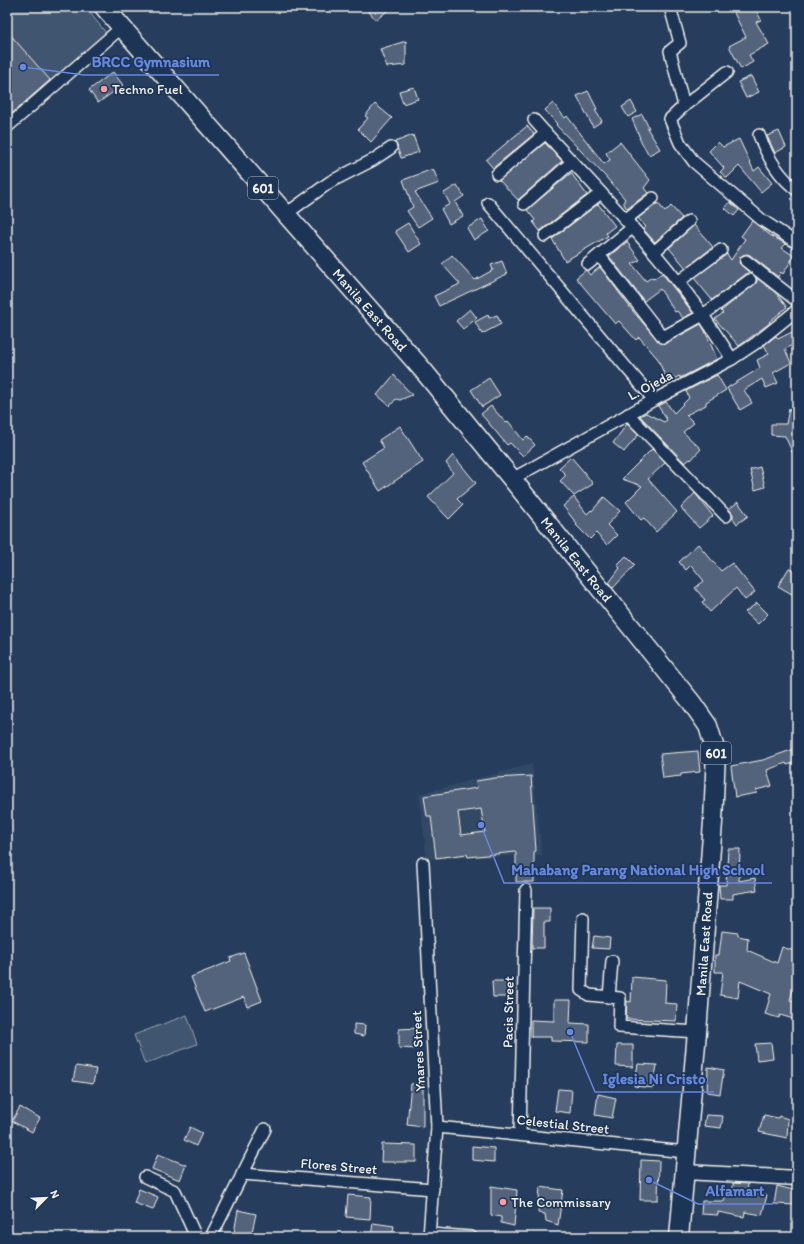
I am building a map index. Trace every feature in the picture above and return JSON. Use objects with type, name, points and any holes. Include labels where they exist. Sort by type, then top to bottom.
[{"type":"main road","name":"Manila East Road","points":[[104,7],[422,369],[692,703],[708,726],[716,752],[713,822],[697,1032],[679,1237]]},
{"type":"street","points":[[670,7],[680,43],[670,51],[684,106]]},
{"type":"street","points":[[7,127],[122,27]]},
{"type":"street","points":[[727,72],[670,119],[680,142],[694,162],[762,220],[797,243]]},
{"type":"street","points":[[534,120],[654,252],[703,315],[732,359]]},
{"type":"street","points":[[497,174],[546,133]]},
{"type":"street","points":[[759,135],[772,164],[797,190]]},
{"type":"street","points":[[286,214],[330,182],[373,160],[391,148]]},
{"type":"street","points":[[524,204],[572,162]]},
{"type":"street","points":[[545,236],[601,193]]},
{"type":"street","points":[[588,264],[599,255],[652,198]]},
{"type":"street","points":[[488,204],[547,273],[602,341],[654,400]]},
{"type":"street","points":[[654,252],[689,221]]},
{"type":"street","points":[[678,282],[721,250]]},
{"type":"street","points":[[599,255],[663,337],[703,315],[750,280]]},
{"type":"street","points":[[746,261],[797,301]]},
{"type":"street","name":"L. Ojeda","points":[[512,479],[628,414],[732,359],[756,343],[797,310]]},
{"type":"street","points":[[628,414],[726,516]]},
{"type":"street","name":"Ynares Street","points":[[423,863],[437,1126],[429,1235]]},
{"type":"street","name":"Pacis Street","points":[[520,1135],[526,890]]},
{"type":"street","points":[[583,918],[581,990],[589,995],[615,997]]},
{"type":"street","points":[[612,961],[619,1027],[697,1032]]},
{"type":"street","name":"Celestial Street","points":[[437,1126],[686,1152]]},
{"type":"street","points":[[211,1237],[265,1128]]},
{"type":"street","points":[[684,1172],[797,1178]]},
{"type":"street","name":"Flores Street","points":[[242,1174],[433,1189]]},
{"type":"street","points":[[145,1177],[175,1191],[196,1237]]},
{"type":"street","points":[[429,1235],[470,1237]]},
{"type":"shaded area","points":[[7,7],[85,7],[112,40],[7,130]]},
{"type":"shaded area","points":[[532,764],[542,855],[427,859],[419,794]]},
{"type":"shaded area","points":[[187,1015],[197,1044],[145,1064],[134,1035]]},
{"type":"building","points":[[365,7],[392,7],[376,20]]},
{"type":"building","points":[[742,7],[755,7],[761,20],[756,22],[769,44],[749,55],[753,62],[741,69],[729,46],[746,37],[733,11]]},
{"type":"building","points":[[7,31],[50,80],[7,118]]},
{"type":"building","points":[[406,41],[406,65],[387,67],[380,49]]},
{"type":"building","points":[[113,72],[123,85],[98,103],[89,90]]},
{"type":"building","points":[[751,76],[759,92],[746,98],[738,82]]},
{"type":"building","points":[[414,87],[418,99],[403,104],[399,91]]},
{"type":"building","points":[[588,91],[597,109],[595,110],[602,121],[593,127],[577,96]]},
{"type":"building","points":[[631,101],[637,112],[628,117],[622,107]]},
{"type":"building","points":[[553,103],[565,118],[567,116],[604,164],[610,160],[606,153],[620,142],[650,180],[644,188],[648,193],[627,209],[624,204],[625,199],[556,125],[557,124],[545,110]]},
{"type":"building","points":[[375,104],[392,118],[371,142],[358,129],[368,118],[365,116]]},
{"type":"building","points":[[642,114],[649,128],[647,128],[660,149],[649,155],[639,138],[632,119]]},
{"type":"building","points":[[527,126],[534,134],[493,168],[486,160]]},
{"type":"building","points":[[779,131],[786,147],[775,153],[767,136]]},
{"type":"building","points":[[413,135],[419,152],[401,158],[395,142]]},
{"type":"building","points":[[739,139],[754,171],[759,167],[772,183],[761,192],[739,166],[727,178],[720,172],[724,168],[709,151],[718,142],[723,147]]},
{"type":"building","points":[[545,143],[562,161],[518,200],[499,180]]},
{"type":"building","points":[[433,169],[439,183],[415,192],[432,218],[418,227],[407,211],[413,207],[403,180]]},
{"type":"building","points":[[571,173],[587,195],[540,231],[533,222],[535,220],[527,210]]},
{"type":"building","points":[[457,185],[464,196],[455,202],[463,216],[449,224],[441,209],[450,204],[444,193]]},
{"type":"building","points":[[730,202],[739,210],[734,216],[725,208]]},
{"type":"building","points":[[658,203],[665,212],[671,206],[682,218],[655,242],[643,229],[646,227],[638,218]]},
{"type":"building","points":[[598,204],[615,226],[606,233],[608,236],[565,261],[552,239]]},
{"type":"building","points":[[482,219],[489,231],[474,240],[467,228]]},
{"type":"building","points":[[752,221],[770,235],[786,244],[782,248],[794,256],[783,274],[781,272],[778,277],[750,255],[743,255],[740,257],[739,263],[750,273],[746,274],[712,300],[694,278],[727,254],[731,260],[745,239],[741,236]]},
{"type":"building","points":[[408,223],[421,244],[409,252],[395,231]]},
{"type":"building","points":[[694,225],[713,247],[686,268],[669,248]]},
{"type":"building","points":[[627,242],[640,260],[632,264],[646,281],[652,277],[654,279],[662,273],[693,313],[683,318],[677,311],[675,312],[660,289],[644,301],[609,256]]},
{"type":"building","points":[[452,255],[475,280],[493,270],[491,265],[502,261],[507,274],[439,306],[434,296],[460,284],[442,264]]},
{"type":"building","points":[[600,267],[632,310],[660,343],[666,343],[701,324],[717,359],[680,378],[680,376],[667,381],[658,359],[639,337],[636,340],[619,321],[615,324],[576,278],[586,270],[590,275]]},
{"type":"building","points":[[757,278],[776,293],[787,307],[769,322],[770,323],[739,346],[715,319],[723,313],[721,311],[754,285],[757,282]]},
{"type":"building","points":[[470,309],[477,318],[463,329],[456,321]]},
{"type":"building","points":[[488,315],[489,318],[497,315],[501,324],[482,334],[475,322]]},
{"type":"building","points":[[792,332],[797,343],[785,349],[791,363],[773,373],[778,383],[766,388],[762,379],[744,390],[752,403],[740,410],[727,388],[760,368],[757,360],[769,354],[764,345],[776,336],[778,339]]},
{"type":"building","points":[[394,375],[412,395],[400,400],[396,399],[390,406],[377,395]]},
{"type":"building","points":[[717,375],[726,390],[706,402],[706,405],[686,415],[694,423],[683,432],[701,449],[691,460],[690,459],[685,463],[640,416],[646,413],[664,422],[667,420],[658,406],[666,402],[674,413],[689,398],[686,391]]},
{"type":"building","points":[[489,378],[500,395],[482,407],[471,390]]},
{"type":"building","points":[[491,406],[506,423],[508,421],[523,440],[527,436],[535,445],[523,456],[510,443],[507,445],[481,414]]},
{"type":"building","points":[[789,408],[797,427],[797,463],[785,436],[771,435],[771,424],[786,424]]},
{"type":"building","points":[[627,424],[638,435],[624,452],[613,443]]},
{"type":"building","points":[[400,426],[423,462],[380,491],[362,462],[384,448],[379,440]]},
{"type":"building","points":[[652,449],[665,463],[648,479],[677,512],[656,532],[644,518],[641,520],[626,502],[642,486],[622,479]]},
{"type":"building","points":[[453,455],[476,483],[457,499],[463,505],[449,519],[428,497],[453,473],[446,463]]},
{"type":"building","points":[[571,457],[593,484],[574,496],[560,481],[566,475],[559,468]]},
{"type":"building","points":[[760,467],[765,487],[755,490],[750,470]]},
{"type":"building","points":[[695,493],[713,516],[699,528],[681,508]]},
{"type":"building","points":[[574,497],[587,514],[591,510],[592,511],[604,497],[620,511],[607,525],[617,535],[607,545],[596,533],[590,539],[576,525],[577,524],[563,506]]},
{"type":"building","points":[[738,502],[748,516],[737,524],[729,509]]},
{"type":"building","points":[[698,544],[721,571],[732,563],[755,592],[745,600],[736,588],[710,612],[702,602],[705,600],[695,588],[704,581],[691,565],[686,570],[679,562]]},
{"type":"building","points":[[626,556],[635,565],[613,588],[609,583],[620,568],[617,565]]},
{"type":"building","points":[[789,568],[797,573],[797,597],[778,586]]},
{"type":"building","points":[[757,603],[768,614],[758,624],[745,612]]},
{"type":"building","points":[[797,748],[797,762],[787,765],[786,763],[767,770],[772,786],[756,790],[757,793],[735,797],[731,766],[763,760]]},
{"type":"building","points":[[698,751],[700,772],[663,778],[660,754]]},
{"type":"building","points":[[531,776],[536,851],[534,852],[534,882],[516,882],[515,852],[468,857],[467,854],[436,858],[431,816],[427,816],[424,796],[477,788],[476,781],[495,778]],"holes":[[[481,809],[485,832],[461,835],[458,812]]]},
{"type":"building","points":[[728,849],[740,849],[739,881],[755,878],[757,890],[733,894],[733,899],[720,899],[719,885],[726,885]]},
{"type":"building","points":[[533,908],[550,908],[550,922],[544,922],[544,948],[532,948]]},
{"type":"building","points":[[722,931],[738,933],[738,936],[748,938],[747,950],[777,963],[782,947],[797,952],[797,976],[790,1000],[797,1002],[797,1020],[780,1015],[779,1018],[765,1014],[771,994],[740,981],[738,998],[720,995],[723,972],[715,972],[715,955],[719,955]]},
{"type":"building","points":[[594,936],[610,938],[609,949],[592,948]]},
{"type":"building","points":[[244,953],[262,1001],[247,1007],[244,997],[205,1012],[191,977],[231,961],[230,958]]},
{"type":"building","points":[[632,977],[666,980],[665,1003],[677,1004],[676,1021],[626,1019],[627,1001],[631,1002]]},
{"type":"building","points":[[492,981],[507,981],[508,997],[493,997]]},
{"type":"building","points":[[554,1000],[571,1000],[570,1023],[589,1024],[589,1042],[551,1041],[551,1037],[531,1037],[531,1020],[554,1021]]},
{"type":"building","points":[[354,1024],[365,1025],[364,1036],[354,1034]]},
{"type":"building","points":[[418,1028],[418,1049],[399,1048],[399,1029]]},
{"type":"building","points":[[771,1043],[773,1058],[757,1060],[755,1044]]},
{"type":"building","points":[[617,1045],[633,1045],[633,1067],[616,1066]]},
{"type":"building","points":[[638,1064],[657,1065],[653,1088],[634,1086]]},
{"type":"building","points":[[76,1066],[96,1069],[93,1084],[73,1081]]},
{"type":"building","points":[[708,1067],[724,1070],[720,1094],[707,1092]]},
{"type":"building","points":[[423,1083],[423,1127],[407,1125],[411,1084]]},
{"type":"building","points":[[558,1089],[572,1090],[570,1113],[555,1111]]},
{"type":"building","points":[[598,1094],[616,1098],[612,1118],[595,1115]]},
{"type":"building","points":[[20,1107],[40,1118],[32,1132],[12,1121]]},
{"type":"building","points":[[706,1115],[723,1116],[721,1128],[704,1126]]},
{"type":"building","points":[[764,1115],[778,1118],[779,1116],[788,1119],[787,1138],[759,1132]]},
{"type":"building","points":[[190,1127],[202,1133],[196,1146],[184,1140]]},
{"type":"building","points":[[382,1144],[416,1145],[416,1162],[381,1162]]},
{"type":"building","points":[[472,1146],[494,1148],[494,1162],[472,1160]]},
{"type":"building","points":[[158,1154],[186,1165],[180,1180],[152,1169]]},
{"type":"building","points":[[641,1160],[659,1161],[658,1200],[640,1200]]},
{"type":"building","points":[[733,1183],[748,1184],[747,1194],[767,1195],[762,1215],[745,1212],[744,1217],[718,1212],[718,1215],[701,1214],[702,1201],[724,1201],[725,1193],[733,1193]]},
{"type":"building","name":"The Commissary","points":[[491,1186],[517,1190],[514,1226],[501,1223],[501,1217],[491,1215]]},
{"type":"building","points":[[777,1186],[797,1191],[796,1205],[774,1204]]},
{"type":"building","points":[[540,1187],[563,1190],[558,1225],[546,1221],[545,1214],[538,1213]]},
{"type":"building","points":[[139,1189],[158,1197],[153,1210],[134,1203]]},
{"type":"building","points":[[348,1195],[371,1197],[370,1219],[346,1217]]},
{"type":"building","points":[[238,1210],[256,1214],[251,1236],[234,1233]]},
{"type":"building","points":[[373,1223],[394,1226],[392,1237],[371,1237]]},
{"type":"place","name":"BRCC Gymnasium","points":[[23,67]]},
{"type":"place","name":"Techno Fuel","points":[[104,89]]},
{"type":"place","name":"Mahabang Parang National High School","points":[[481,825]]},
{"type":"place","name":"Iglesia Ni Cristo","points":[[570,1032]]},
{"type":"place","name":"Alfamart","points":[[649,1180]]},
{"type":"place","name":"The Commissary","points":[[503,1202]]}]
